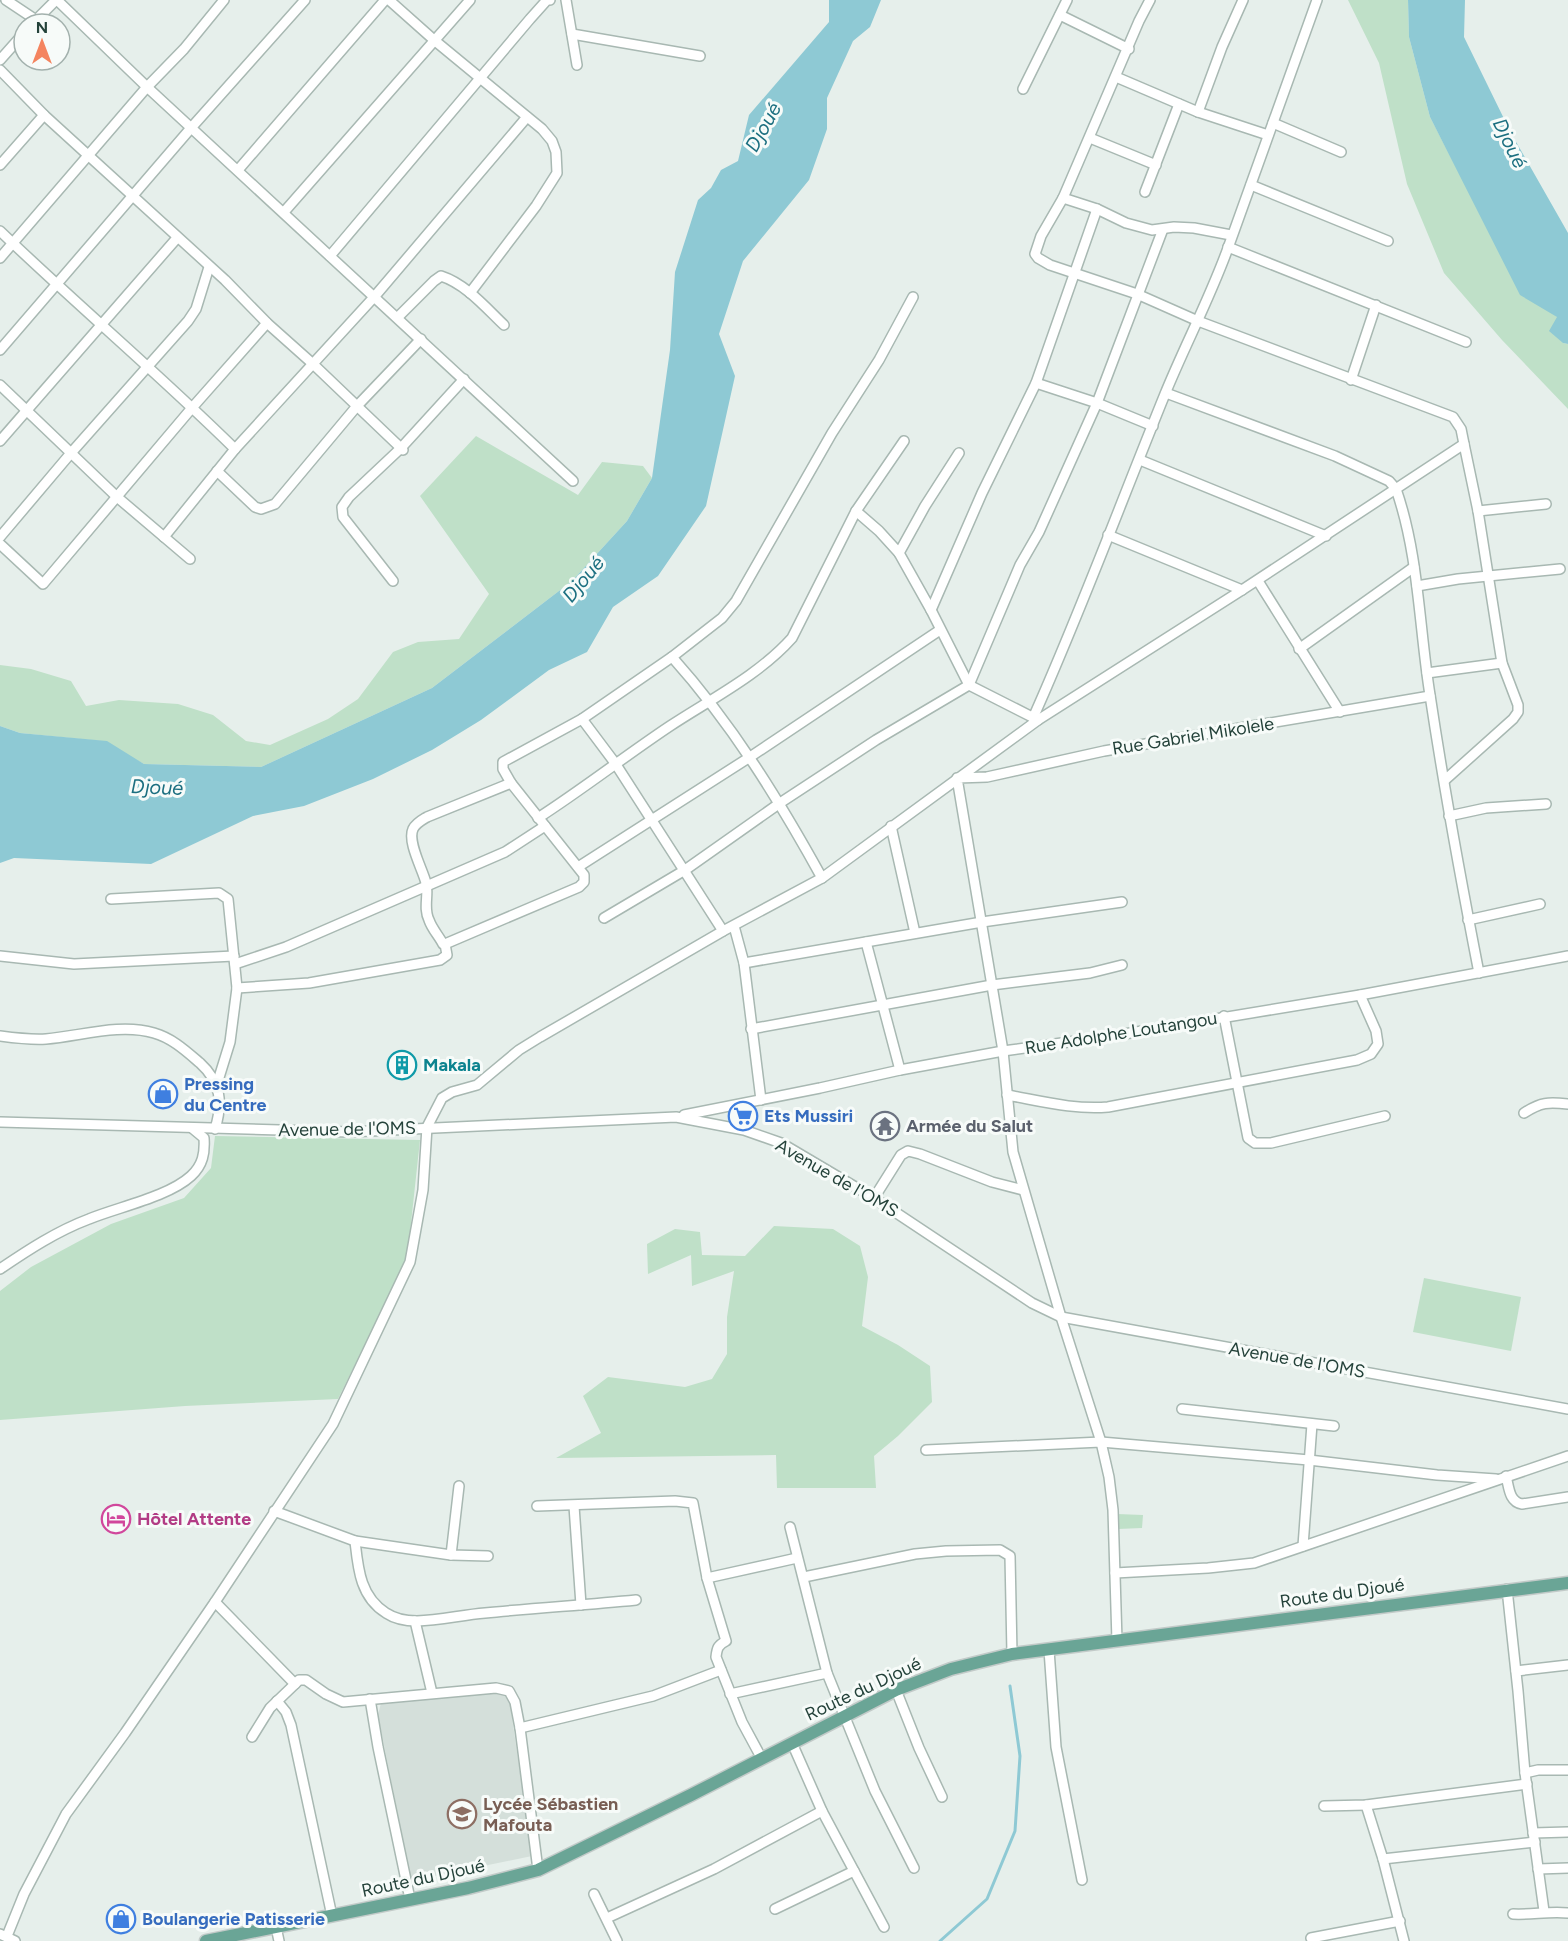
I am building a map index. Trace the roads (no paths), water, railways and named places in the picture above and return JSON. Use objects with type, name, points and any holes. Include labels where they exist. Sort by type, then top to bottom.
[{"type":"main road","name":"Route du Djoué","points":[[206,1941],[468,1888],[538,1869],[692,1795],[896,1690],[951,1669],[1012,1654],[1568,1583]]},
{"type":"street","points":[[6,0],[21,12]]},
{"type":"street","points":[[44,12],[56,0],[573,481]]},
{"type":"street","points":[[0,258],[147,87],[184,49],[224,0]]},
{"type":"street","points":[[0,350],[191,128],[305,0]]},
{"type":"street","points":[[238,170],[387,0],[527,117],[552,141],[556,152],[557,173],[536,206],[470,293]]},
{"type":"street","points":[[284,212],[470,0]]},
{"type":"street","points":[[330,256],[479,78],[535,13],[550,0]]},
{"type":"street","points":[[1023,89],[1067,0]]},
{"type":"street","points":[[1150,0],[1064,198],[1041,236],[1035,254],[1042,261],[1137,294],[1198,321],[1453,417],[1461,429],[1478,511],[1502,663],[1518,705],[1518,712],[1445,780]]},
{"type":"street","points":[[1198,112],[1222,47],[1243,0]]},
{"type":"street","points":[[1036,719],[1108,535],[1228,247],[1317,0]]},
{"type":"street","points":[[563,1],[577,65]]},
{"type":"street","points":[[1060,15],[1129,49]]},
{"type":"street","points":[[572,34],[700,56]]},
{"type":"street","points":[[0,60],[12,46]]},
{"type":"street","points":[[0,70],[44,115],[225,280],[267,323],[402,449]]},
{"type":"street","points":[[1116,77],[1198,112],[1268,135]]},
{"type":"street","points":[[1145,192],[1179,104]]},
{"type":"street","points":[[0,165],[44,115]]},
{"type":"street","points":[[164,537],[235,449],[375,296],[527,117]]},
{"type":"street","points":[[1273,123],[1341,152]]},
{"type":"street","points":[[1090,138],[1156,165]]},
{"type":"street","points":[[1251,185],[1388,241]]},
{"type":"street","points":[[1064,198],[1142,228],[1152,230],[1174,227],[1194,228],[1232,235]]},
{"type":"street","points":[[931,610],[982,493],[1036,383],[1097,209]]},
{"type":"street","points":[[604,918],[685,870],[780,803],[876,740],[969,685],[1020,565],[1040,532],[1097,403],[1163,229]]},
{"type":"street","points":[[0,231],[235,449]]},
{"type":"street","points":[[0,441],[177,238]]},
{"type":"street","points":[[1228,247],[1466,342]]},
{"type":"street","points":[[0,537],[196,309],[209,267]]},
{"type":"street","points":[[398,317],[441,276],[450,279],[470,293],[504,324]]},
{"type":"street","points":[[445,944],[579,887],[584,882],[578,867],[511,783],[503,769],[503,762],[582,719],[672,657],[722,618],[736,601],[832,433],[879,360],[913,297]]},
{"type":"street","points":[[1351,380],[1376,306]]},
{"type":"street","points":[[0,544],[43,584],[267,323]]},
{"type":"street","points":[[218,471],[255,507],[261,509],[275,504],[357,406],[421,339]]},
{"type":"street","points":[[393,581],[341,512],[342,507],[349,497],[402,449],[464,379]]},
{"type":"street","points":[[1036,383],[1097,403],[1153,426]]},
{"type":"street","points":[[0,386],[117,497],[190,559]]},
{"type":"street","points":[[1166,393],[1335,456],[1389,482],[1396,489],[1414,567],[1426,673],[1449,816],[1479,973]]},
{"type":"street","points":[[538,818],[581,790],[615,763],[777,655],[792,638],[856,511],[903,441]]},
{"type":"street","points":[[7,1937],[36,1870],[66,1814],[215,1602],[333,1424],[410,1262],[423,1190],[428,1127],[442,1098],[452,1092],[477,1085],[519,1050],[540,1037],[723,931],[822,878],[1036,719],[1258,581],[1464,444]]},
{"type":"street","points":[[899,553],[925,506],[959,453]]},
{"type":"street","points":[[1140,460],[1326,536]]},
{"type":"street","points":[[1478,511],[1546,504]]},
{"type":"street","points":[[856,511],[899,553],[969,685],[1036,719]]},
{"type":"street","points":[[1108,535],[1242,590]]},
{"type":"street","points":[[1299,649],[1414,567]]},
{"type":"street","points":[[1417,586],[1458,579],[1560,569]]},
{"type":"street","points":[[1258,581],[1340,712]]},
{"type":"street","points":[[578,867],[750,758],[940,630]]},
{"type":"street","points":[[672,657],[709,701],[750,758],[780,803],[822,878]]},
{"type":"street","points":[[1426,673],[1502,663]]},
{"type":"street","name":"Rue Gabriel Mikolele","points":[[957,778],[987,777],[1104,751],[1430,696]]},
{"type":"street","points":[[582,719],[615,763],[723,931]]},
{"type":"street","points":[[957,778],[1003,1051],[1013,1152],[1061,1317],[1101,1442],[1109,1477],[1113,1510],[1117,1641]]},
{"type":"street","points":[[237,988],[309,983],[440,960],[447,955],[445,944],[428,919],[427,885],[412,837],[413,829],[419,822],[511,783]]},
{"type":"street","points":[[1449,816],[1486,808],[1546,804]]},
{"type":"street","points":[[0,956],[74,964],[235,960],[286,947],[505,852],[545,826]]},
{"type":"street","points":[[891,826],[915,933]]},
{"type":"street","points":[[111,899],[219,893],[228,899],[237,988],[231,1042],[217,1084],[220,1104],[215,1129]]},
{"type":"street","points":[[744,963],[982,922],[1122,902]]},
{"type":"street","points":[[1468,920],[1540,904]]},
{"type":"street","points":[[734,927],[744,963],[761,1100]]},
{"type":"street","points":[[866,942],[900,1070]]},
{"type":"street","name":"Rue Adolphe Loutangou","points":[[676,1117],[1003,1051],[1112,1036],[1360,995],[1568,956]]},
{"type":"street","points":[[751,1029],[992,985],[1071,976],[1122,965]]},
{"type":"street","points":[[1007,1095],[1089,1109],[1357,1060],[1371,1054],[1378,1044],[1376,1031],[1360,995]]},
{"type":"street","points":[[1224,1016],[1248,1138],[1255,1143],[1271,1143],[1385,1116]]},
{"type":"street","points":[[0,1036],[43,1039],[117,1029],[136,1029],[156,1033],[174,1041],[202,1066],[217,1084]]},
{"type":"street","points":[[1524,1113],[1548,1102],[1568,1104]]},
{"type":"street","name":"Avenue de l'OMS","points":[[0,1122],[349,1131],[676,1117],[744,1130],[782,1143],[874,1198],[998,1282],[1032,1303],[1061,1317],[1568,1409]]},
{"type":"street","points":[[0,1269],[64,1230],[182,1183],[200,1165],[205,1152],[204,1138],[192,1128]]},
{"type":"street","points":[[874,1198],[901,1155],[908,1151],[993,1182],[1023,1190]]},
{"type":"street","points":[[1182,1408],[1334,1426]]},
{"type":"street","points":[[1303,1546],[1312,1424]]},
{"type":"street","points":[[926,1450],[1101,1442],[1496,1479]]},
{"type":"street","points":[[1115,1573],[1246,1565],[1568,1456]]},
{"type":"street","points":[[1506,1476],[1512,1499],[1516,1503],[1568,1497]]},
{"type":"street","points":[[451,1555],[459,1486]]},
{"type":"street","points":[[537,1506],[693,1503],[707,1578],[726,1641],[717,1648],[716,1657],[730,1694],[762,1759]]},
{"type":"street","points":[[574,1506],[580,1605]]},
{"type":"street","points":[[274,1511],[356,1541],[451,1555],[488,1556]]},
{"type":"street","points":[[790,1527],[827,1673],[875,1791],[914,1868]]},
{"type":"street","points":[[356,1541],[359,1571],[364,1589],[372,1602],[386,1614],[399,1619],[415,1621],[636,1600]]},
{"type":"street","points":[[804,1577],[915,1554],[1000,1550],[1010,1556],[1012,1654]]},
{"type":"street","points":[[707,1578],[797,1558]]},
{"type":"street","points":[[1507,1589],[1525,1773],[1544,1911]]},
{"type":"street","points":[[215,1602],[295,1684]]},
{"type":"street","points":[[415,1621],[432,1693]]},
{"type":"street","points":[[1049,1650],[1056,1747],[1082,1880]]},
{"type":"street","points":[[1516,1671],[1568,1665]]},
{"type":"street","points":[[520,1728],[653,1696],[721,1670]]},
{"type":"street","points":[[730,1694],[827,1673]]},
{"type":"street","points":[[252,1737],[270,1708],[299,1680],[306,1680],[326,1694],[343,1702],[496,1688],[509,1691],[515,1702],[520,1728],[538,1869]]},
{"type":"street","points":[[896,1690],[942,1797]]},
{"type":"street","points":[[370,1699],[410,1899]]},
{"type":"street","points":[[277,1701],[286,1712],[291,1725],[332,1916]]},
{"type":"street","points":[[792,1743],[822,1811],[884,1928]]},
{"type":"street","points":[[1525,1773],[1538,1770],[1568,1770]]},
{"type":"street","points":[[1324,1806],[1366,1805],[1527,1784]]},
{"type":"street","points":[[1366,1805],[1383,1859],[1404,1941]]},
{"type":"street","points":[[607,1918],[714,1869],[822,1811]]},
{"type":"street","points":[[1383,1859],[1568,1832]]},
{"type":"street","points":[[1538,1869],[1568,1868]]},
{"type":"street","points":[[775,1909],[854,1871]]},
{"type":"street","points":[[594,1894],[617,1941]]},
{"type":"street","points":[[1513,1914],[1531,1915],[1544,1911],[1568,1913]]},
{"type":"street","points":[[1311,1938],[1400,1922]]},
{"type":"street","points":[[276,1927],[279,1941]]},
{"type":"water","name":"Djoué","points":[[829,0],[881,0],[870,27],[853,41],[827,98],[827,129],[809,180],[743,261],[719,334],[735,376],[706,506],[658,576],[613,607],[587,652],[549,670],[481,720],[432,750],[373,779],[304,806],[253,816],[151,864],[14,858],[0,863],[0,726],[20,733],[107,741],[144,764],[261,767],[432,688],[572,581],[627,521],[652,478],[670,350],[675,272],[698,200],[711,188],[721,170],[738,161],[749,115],[829,22]]},
{"type":"water","name":"Djoué","points":[[1408,0],[1465,0],[1464,37],[1511,133],[1568,233],[1568,344],[1563,343],[1549,331],[1557,317],[1520,295],[1430,117],[1409,37]]},
{"type":"waterway","points":[[940,1941],[987,1899],[1015,1831],[1020,1756],[1010,1686]]},
{"type":"place","name":"Makala","points":[[402,1065]]},
{"type":"place","name":"Pressing du Centre","points":[[163,1094]]},
{"type":"place","name":"Ets Mussiri","points":[[743,1116]]},
{"type":"place","name":"Armée du Salut","points":[[885,1126]]},
{"type":"place","name":"Hôtel Attente","points":[[116,1519]]},
{"type":"place","name":"Lycée Sébastien Mafouta","points":[[462,1814]]},
{"type":"place","name":"Boulangerie Patisserie","points":[[121,1919]]}]
